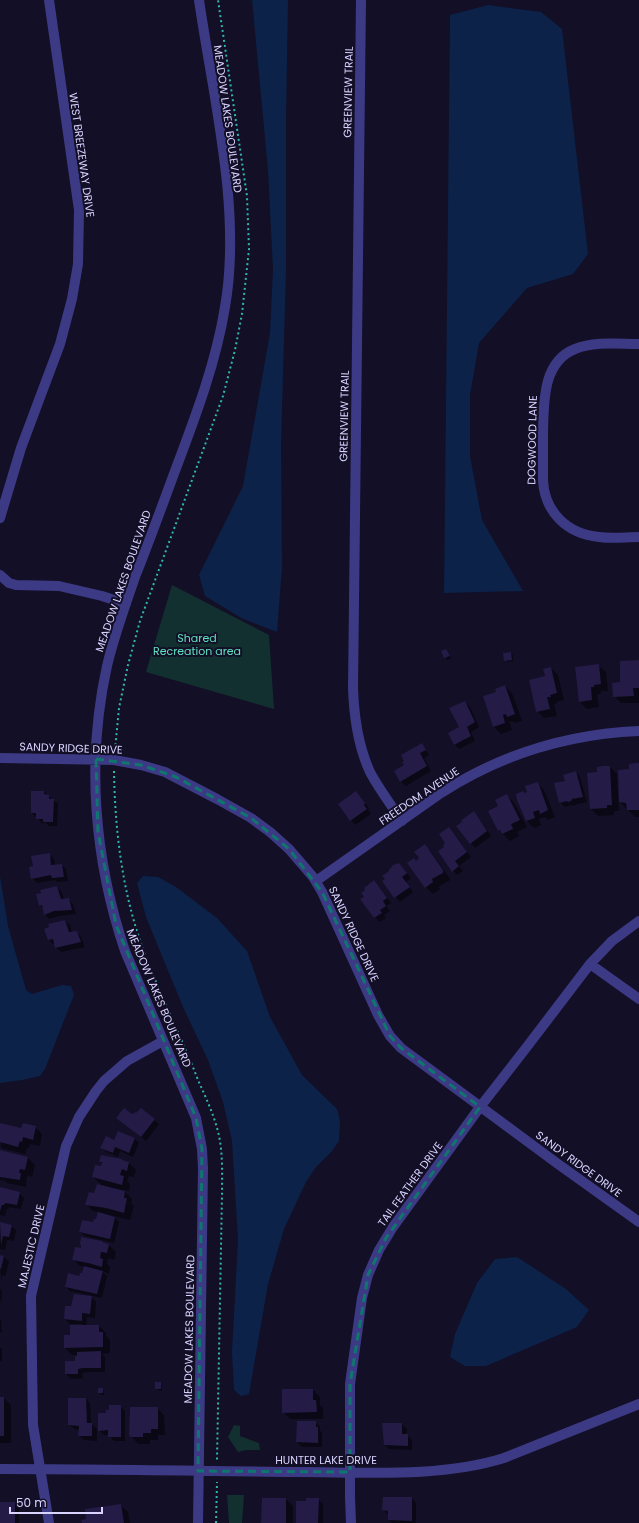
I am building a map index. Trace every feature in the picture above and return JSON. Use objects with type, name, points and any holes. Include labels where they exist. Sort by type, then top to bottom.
[{"type":"street","name":"WEST BREEZEWAY DRIVE","points":[[0,518],[21,448],[60,344],[72,299],[78,264],[79,210],[49,0]]},
{"type":"street","name":"MEADOW LAKES BOULEVARD","points":[[198,0],[222,141],[228,198],[230,257],[227,298],[207,380],[126,604],[107,665],[97,736],[94,785],[98,832],[110,903],[125,951],[196,1118],[202,1149],[203,1168],[198,1523]]},
{"type":"street","name":"GREENVIEW TRAIL","points":[[361,0],[353,681],[354,712],[365,760],[378,786],[402,821]]},
{"type":"street","name":"DOGWOOD LANE","points":[[639,344],[606,344],[586,346],[572,350],[555,365],[549,376],[544,394],[543,481],[544,494],[548,505],[553,513],[568,527],[584,534],[599,537],[639,537]]},
{"type":"street","points":[[0,575],[9,583],[16,585],[59,586],[102,596],[126,604]]},
{"type":"street","name":"FREEDOM AVENUE","points":[[316,881],[456,784],[489,767],[546,744],[612,732],[639,731]]},
{"type":"street","name":"SANDY RIDGE DRIVE","points":[[0,758],[96,759],[114,760],[142,765],[170,774],[251,818],[289,849],[316,881],[337,921],[378,1015],[390,1036],[401,1048],[639,1222]]},
{"type":"street","name":"TAIL FEATHER DRIVE","points":[[351,1523],[350,1384],[362,1298],[368,1276],[379,1250],[386,1238],[480,1107],[590,964],[605,947],[631,926],[639,922]]},
{"type":"street","points":[[590,964],[639,999]]},
{"type":"street","name":"MAJESTIC DRIVE","points":[[49,1523],[34,1425],[31,1296],[66,1146],[79,1117],[104,1081],[127,1061],[163,1041]]},
{"type":"street","name":"HUNTER LAKE DRIVE","points":[[0,1469],[425,1472],[487,1463],[511,1455],[639,1404]]},
{"type":"path","points":[[216,1523],[222,1175],[221,1152],[218,1136],[205,1095],[146,956],[128,900],[123,876],[116,813],[114,760],[119,708],[131,652],[140,621],[222,396],[235,350],[242,314],[249,249],[248,196],[218,0]]},
{"type":"highlighted area","points":[[96,759],[141,765],[176,777],[251,818],[289,849],[322,892],[390,1036],[401,1048],[480,1107],[386,1238],[368,1275],[350,1384],[350,1472],[198,1471],[202,1149],[196,1118],[116,925],[98,832]]},
{"type":"green space","name":"Shared Recreation area","points":[[172,585],[269,635],[274,709],[146,672]]},
{"type":"green space","points":[[234,1425],[240,1426],[240,1436],[259,1443],[260,1450],[246,1450],[238,1452],[228,1437]]},
{"type":"green space","points":[[227,1495],[244,1495],[242,1523],[229,1523]]},
{"type":"water","points":[[252,0],[288,0],[286,270],[281,444],[282,567],[277,632],[243,619],[205,596],[199,575],[243,486],[270,333],[273,270],[268,170]]},
{"type":"water","points":[[488,5],[541,12],[562,29],[588,254],[573,274],[527,288],[479,343],[470,395],[470,456],[482,520],[523,591],[444,593],[450,15]]},
{"type":"water","points":[[0,876],[8,926],[26,990],[32,994],[62,985],[71,986],[74,995],[45,1069],[40,1076],[0,1083]]},
{"type":"water","points":[[143,876],[158,877],[176,887],[217,918],[247,951],[270,1017],[302,1075],[337,1109],[340,1121],[339,1141],[332,1151],[316,1167],[306,1182],[284,1229],[268,1284],[249,1394],[241,1396],[234,1390],[232,1352],[238,1240],[232,1141],[223,1102],[208,1060],[183,1007],[146,917],[137,883]]},
{"type":"water","points":[[517,1257],[566,1289],[589,1310],[577,1327],[486,1366],[465,1366],[450,1357],[455,1334],[477,1283],[495,1259]]},
{"type":"building","points":[[446,649],[450,656],[444,658],[441,651]]},
{"type":"building","points":[[511,652],[512,660],[504,661],[503,653]]},
{"type":"building","points":[[639,660],[639,688],[633,688],[634,696],[613,697],[612,683],[620,682],[620,661]]},
{"type":"building","points":[[599,664],[601,684],[591,687],[592,700],[579,702],[575,667]]},
{"type":"building","points":[[551,667],[557,693],[550,695],[551,697],[547,697],[550,709],[536,712],[529,680],[545,676],[543,669]]},
{"type":"building","points":[[505,685],[515,714],[507,717],[506,714],[503,715],[505,723],[493,727],[483,696],[496,692],[495,689]]},
{"type":"building","points":[[465,701],[475,722],[467,727],[471,736],[454,745],[448,733],[459,727],[449,708]]},
{"type":"building","points":[[422,743],[426,750],[420,753],[427,766],[400,782],[394,771],[404,765],[401,755]]},
{"type":"building","points":[[639,763],[639,810],[627,810],[626,803],[619,802],[618,770],[629,769],[629,764]]},
{"type":"building","points":[[610,766],[612,805],[607,805],[607,808],[590,809],[587,773],[597,772],[597,767]]},
{"type":"building","points":[[576,771],[583,797],[572,799],[568,802],[559,803],[554,783],[565,781],[563,775]]},
{"type":"building","points":[[538,782],[548,810],[540,814],[539,810],[533,812],[535,818],[526,821],[516,794],[523,791],[524,793],[527,792],[525,786]]},
{"type":"building","points":[[31,791],[44,791],[44,794],[49,795],[49,799],[54,799],[53,822],[43,822],[43,819],[36,819],[36,813],[31,813]]},
{"type":"building","points":[[356,791],[365,803],[364,805],[367,809],[350,821],[338,804]]},
{"type":"building","points":[[507,794],[520,820],[511,824],[513,829],[502,834],[500,830],[498,831],[488,811],[498,806],[495,800]]},
{"type":"building","points":[[474,811],[487,831],[470,844],[456,826]]},
{"type":"building","points":[[449,827],[467,852],[455,861],[459,866],[452,872],[438,851],[444,847],[443,845],[445,843],[439,834]]},
{"type":"building","points":[[425,844],[443,870],[443,873],[432,879],[433,882],[425,888],[407,863],[414,858],[416,861],[419,858],[414,852]]},
{"type":"building","points":[[50,853],[51,865],[62,864],[64,877],[52,878],[51,875],[31,879],[29,867],[33,866],[31,856]]},
{"type":"building","points":[[399,863],[407,873],[402,877],[410,887],[394,898],[382,881],[385,879],[382,876],[389,871],[393,865]]},
{"type":"building","points":[[374,880],[387,898],[383,901],[386,906],[380,910],[382,913],[374,918],[360,899],[364,897],[361,893],[365,890],[364,888]]},
{"type":"building","points":[[57,886],[61,899],[69,898],[72,910],[54,911],[44,915],[42,905],[39,906],[36,894],[41,893],[40,890]]},
{"type":"building","points":[[65,920],[69,932],[77,931],[81,942],[55,948],[53,939],[48,940],[44,929],[49,927],[48,924]]},
{"type":"building","points":[[124,1108],[132,1114],[135,1112],[136,1113],[141,1108],[155,1119],[141,1137],[116,1118]]},
{"type":"building","points":[[0,1123],[21,1128],[23,1123],[36,1126],[33,1140],[23,1137],[22,1142],[20,1141],[18,1147],[0,1142]]},
{"type":"building","points":[[118,1131],[135,1138],[129,1153],[115,1147],[113,1153],[100,1148],[106,1136],[114,1140]]},
{"type":"building","points":[[0,1150],[28,1157],[25,1170],[20,1169],[20,1180],[0,1177]]},
{"type":"building","points":[[101,1155],[122,1159],[129,1162],[127,1171],[122,1169],[120,1175],[124,1176],[122,1185],[92,1177],[95,1165],[101,1166],[102,1162],[99,1162]]},
{"type":"building","points":[[97,1184],[125,1191],[124,1198],[127,1198],[124,1213],[106,1208],[85,1205],[89,1192],[94,1193]]},
{"type":"building","points":[[0,1187],[20,1192],[17,1205],[5,1203],[2,1205],[0,1211]]},
{"type":"building","points":[[98,1212],[115,1217],[110,1239],[79,1232],[82,1220],[93,1222],[94,1219],[96,1219]]},
{"type":"building","points":[[0,1222],[12,1225],[9,1237],[3,1236],[1,1245]]},
{"type":"building","points":[[81,1237],[102,1241],[109,1244],[107,1253],[101,1252],[100,1258],[103,1259],[102,1267],[72,1260],[75,1247],[81,1248]]},
{"type":"building","points":[[0,1255],[4,1256],[1,1269],[0,1268]]},
{"type":"building","points":[[84,1266],[103,1271],[97,1294],[65,1287],[68,1273],[79,1276],[80,1273],[82,1273]]},
{"type":"building","points":[[74,1294],[92,1296],[90,1314],[82,1313],[82,1321],[64,1319],[65,1306],[71,1306]]},
{"type":"building","points":[[70,1325],[99,1325],[99,1332],[103,1332],[103,1347],[64,1348],[64,1335],[70,1335]]},
{"type":"building","points":[[101,1351],[101,1368],[83,1368],[78,1369],[78,1374],[65,1374],[65,1361],[75,1361],[77,1352]]},
{"type":"building","points":[[155,1382],[161,1382],[161,1389],[155,1389]]},
{"type":"building","points":[[98,1388],[103,1388],[103,1393],[98,1393]]},
{"type":"building","points":[[282,1389],[313,1389],[313,1400],[316,1400],[317,1412],[282,1413]]},
{"type":"building","points":[[0,1397],[4,1397],[4,1436],[0,1436]]},
{"type":"building","points":[[68,1398],[86,1398],[87,1423],[92,1423],[92,1436],[78,1436],[79,1426],[68,1425]]},
{"type":"building","points":[[109,1405],[121,1405],[121,1437],[108,1437],[108,1430],[98,1431],[98,1413],[106,1413],[106,1410],[109,1410]]},
{"type":"building","points":[[130,1407],[158,1407],[158,1429],[151,1429],[151,1433],[143,1433],[143,1437],[130,1437]]},
{"type":"building","points":[[297,1421],[316,1421],[316,1427],[318,1427],[318,1443],[296,1442]]},
{"type":"building","points":[[382,1423],[402,1423],[402,1434],[408,1434],[408,1446],[384,1445]]},
{"type":"building","points":[[383,1497],[412,1497],[412,1521],[388,1520],[388,1511],[382,1510]]},
{"type":"building","points":[[262,1498],[286,1498],[286,1523],[261,1523]]},
{"type":"building","points":[[306,1498],[319,1498],[318,1523],[296,1523],[296,1501],[306,1501]]},
{"type":"building","points":[[0,1502],[15,1502],[15,1523],[0,1523]]},
{"type":"building","points":[[121,1504],[124,1523],[82,1523],[81,1520],[86,1519],[85,1509]]}]
